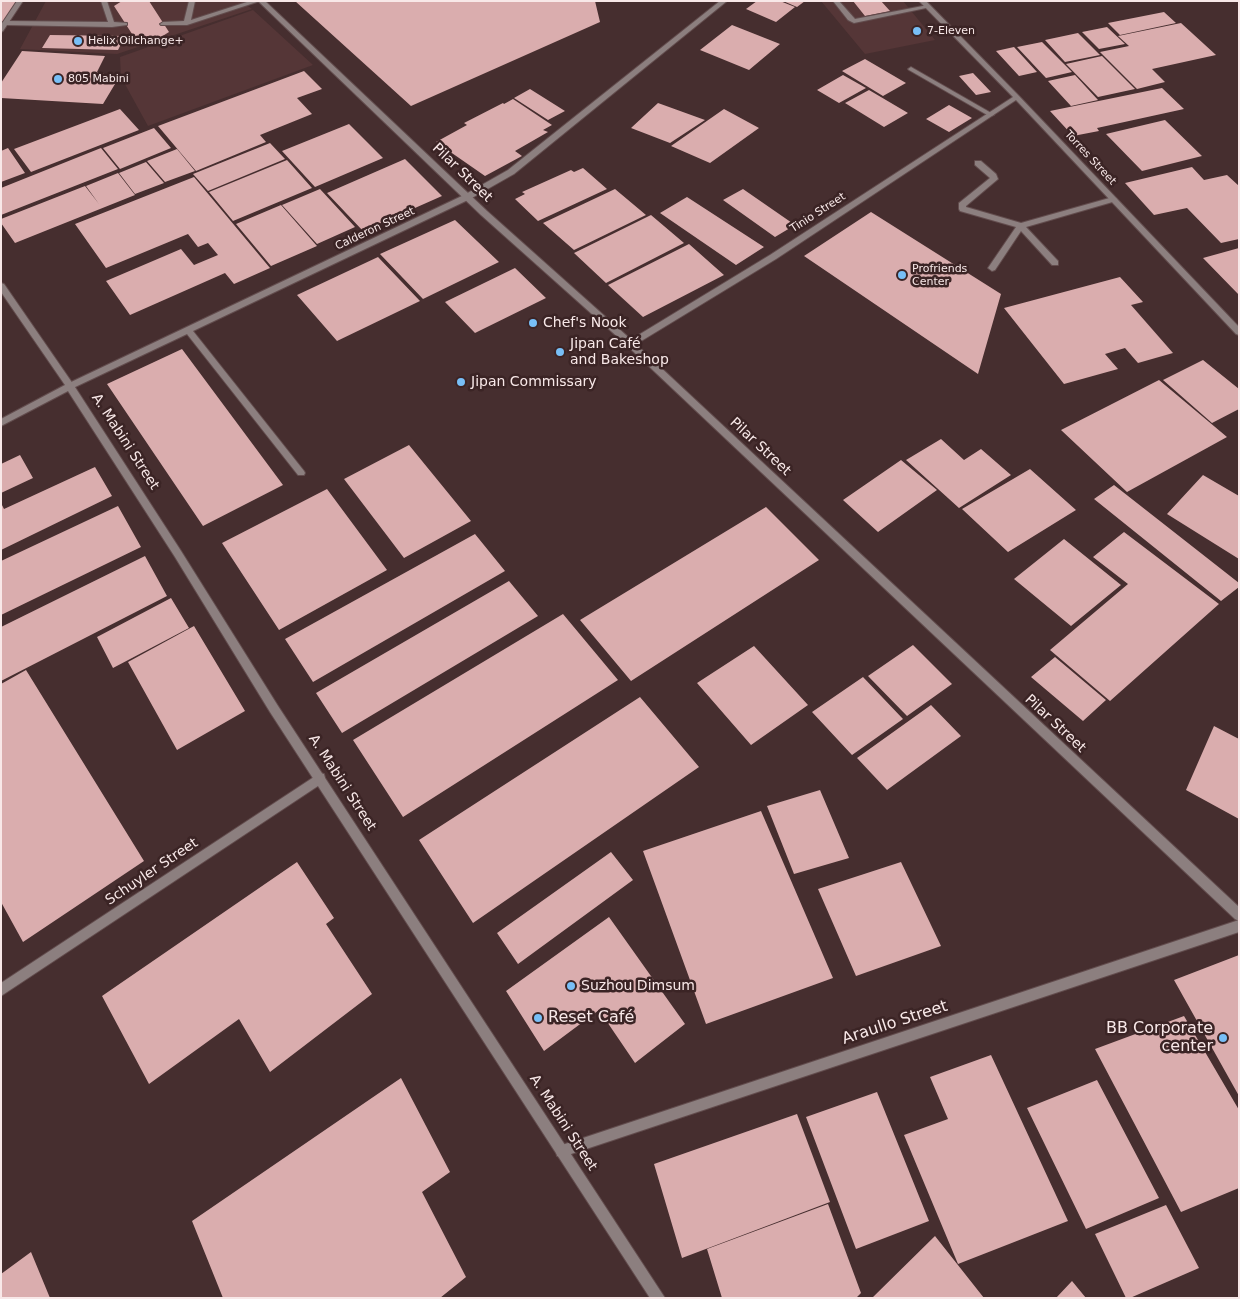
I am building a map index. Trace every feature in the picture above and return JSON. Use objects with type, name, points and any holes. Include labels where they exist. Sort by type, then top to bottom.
[{"type":"street","points":[[1,30],[20,1]]},
{"type":"street","points":[[104,1],[112,24]]},
{"type":"street","points":[[187,23],[192,1]]},
{"type":"street","points":[[163,24],[187,23],[257,1]]},
{"type":"street","name":"Pilar Street","points":[[261,1],[467,197],[630,344],[1239,915]]},
{"type":"street","name":"Calderon Street","points":[[1,423],[70,386],[467,197],[511,172],[724,1]]},
{"type":"street","points":[[836,1],[850,19],[854,21],[928,7]]},
{"type":"street","name":"Torres Street","points":[[922,1],[1017,97],[1239,332]]},
{"type":"street","points":[[5,23],[125,24]]},
{"type":"street","points":[[911,69],[990,116]]},
{"type":"street","name":"Tinio Street","points":[[630,344],[773,257],[1017,97]]},
{"type":"street","points":[[978,163],[994,179],[962,207],[963,209],[1021,226],[1055,263]]},
{"type":"street","points":[[992,268],[1021,226],[1113,199]]},
{"type":"street","name":"A. Mabini Street","points":[[1,286],[70,386],[320,778],[658,1298]]},
{"type":"street","points":[[188,330],[301,473]]},
{"type":"street","name":"Schuyler Street","points":[[1,990],[320,778]]},
{"type":"street","name":"Araullo Street","points":[[562,1151],[1239,926]]},
{"type":"shaded area","points":[[46,1],[241,1],[252,9],[117,54],[20,49]]},
{"type":"shaded area","points":[[821,1],[903,1],[935,40],[865,54]]},
{"type":"shaded area","points":[[253,10],[313,65],[148,126],[121,77],[120,57]]},
{"type":"building","points":[[1,1],[19,1],[1,28]]},
{"type":"building","points":[[122,1],[149,1],[169,32],[161,37],[134,37],[114,6]]},
{"type":"building","points":[[295,1],[595,1],[600,22],[411,106]]},
{"type":"building","points":[[757,1],[780,1],[795,7],[776,22],[746,9]]},
{"type":"building","points":[[783,1],[805,1],[797,7]]},
{"type":"building","points":[[853,1],[881,1],[890,11],[865,16]]},
{"type":"building","points":[[1164,12],[1176,23],[1120,35],[1108,23]]},
{"type":"building","points":[[1181,23],[1216,55],[1152,69],[1165,82],[1137,89],[1100,52],[1129,46],[1118,36]]},
{"type":"building","points":[[732,25],[780,44],[749,70],[700,50]]},
{"type":"building","points":[[1107,27],[1125,44],[1099,49],[1082,32]]},
{"type":"building","points":[[1078,33],[1100,55],[1065,62],[1045,40]]},
{"type":"building","points":[[50,35],[125,36],[118,50],[42,48]]},
{"type":"building","points":[[1042,42],[1072,72],[1046,78],[1017,47]]},
{"type":"building","points":[[1014,47],[1037,72],[1019,76],[996,51]]},
{"type":"building","name":"805 Mabini","points":[[22,51],[105,56],[97,72],[108,75],[115,84],[103,104],[1,98],[1,83]]},
{"type":"building","points":[[1102,56],[1135,89],[1098,97],[1066,64]]},
{"type":"building","points":[[865,59],[906,83],[883,96],[842,71]]},
{"type":"building","points":[[304,71],[322,89],[297,98],[312,114],[260,135],[266,142],[196,171],[158,126]]},
{"type":"building","points":[[973,73],[991,92],[976,95],[959,76]]},
{"type":"building","points":[[843,75],[866,88],[839,103],[817,90]]},
{"type":"building","points":[[1075,75],[1098,100],[1071,106],[1048,81]]},
{"type":"building","points":[[1162,88],[1184,109],[1097,128],[1099,131],[1073,136],[1050,111]]},
{"type":"building","points":[[530,89],[565,111],[548,120],[514,98]]},
{"type":"building","points":[[869,90],[908,113],[884,127],[845,103]]},
{"type":"building","points":[[513,99],[552,125],[543,130],[548,132],[515,151],[522,156],[485,176],[436,142],[467,125],[464,123]]},
{"type":"building","points":[[658,103],[705,120],[670,143],[631,128]]},
{"type":"building","points":[[949,105],[972,118],[949,132],[926,119]]},
{"type":"building","points":[[120,109],[139,130],[31,172],[14,149]]},
{"type":"building","points":[[724,109],[759,128],[710,163],[671,146]]},
{"type":"building","points":[[1165,120],[1202,156],[1142,171],[1106,134]]},
{"type":"building","points":[[349,124],[383,158],[315,187],[282,151]]},
{"type":"building","points":[[154,128],[171,148],[120,169],[103,148]]},
{"type":"building","points":[[270,143],[285,159],[208,191],[193,174]]},
{"type":"building","points":[[8,148],[25,173],[1,182],[1,151]]},
{"type":"building","points":[[101,148],[118,169],[1,215],[1,188]]},
{"type":"building","points":[[177,149],[195,171],[165,182],[147,161]]},
{"type":"building","points":[[405,159],[442,196],[363,231],[327,193]]},
{"type":"building","points":[[287,160],[312,188],[233,221],[209,192]]},
{"type":"building","points":[[146,162],[164,183],[135,194],[119,173]]},
{"type":"building","points":[[1192,167],[1204,180],[1227,175],[1239,186],[1239,239],[1221,243],[1187,208],[1154,215],[1125,183]]},
{"type":"building","points":[[583,168],[607,189],[538,221],[515,199],[525,194],[522,192],[571,170],[574,172]]},
{"type":"building","points":[[118,173],[135,195],[15,243],[1,223],[1,219],[85,186],[99,204],[86,186]]},
{"type":"building","points":[[194,177],[270,268],[234,284],[225,273],[130,315],[106,281],[181,249],[194,265],[218,255],[208,243],[198,247],[188,234],[106,268],[75,224]]},
{"type":"building","points":[[320,189],[355,227],[317,244],[282,205]]},
{"type":"building","points":[[615,189],[646,215],[574,250],[543,223]]},
{"type":"building","points":[[743,189],[795,225],[775,237],[723,200]]},
{"type":"building","points":[[687,197],[764,247],[736,265],[660,213]]},
{"type":"building","points":[[281,205],[317,246],[271,266],[236,224]]},
{"type":"building","name":"Profriends Center","points":[[871,212],[1001,294],[978,374],[804,256]]},
{"type":"building","points":[[651,215],[684,243],[606,283],[574,253]]},
{"type":"building","points":[[455,220],[499,262],[423,299],[380,254]]},
{"type":"building","points":[[689,244],[724,275],[643,317],[608,285]]},
{"type":"building","points":[[1239,248],[1239,295],[1203,258]]},
{"type":"building","points":[[378,257],[420,301],[337,341],[297,295]]},
{"type":"building","points":[[515,268],[546,298],[475,333],[445,302]]},
{"type":"building","points":[[1120,277],[1143,302],[1131,305],[1173,353],[1138,363],[1125,348],[1105,354],[1118,369],[1064,384],[1004,308]]},
{"type":"building","points":[[182,349],[283,485],[203,526],[107,384]]},
{"type":"building","points":[[1203,360],[1239,389],[1239,409],[1212,423],[1163,380]]},
{"type":"building","points":[[1159,380],[1227,437],[1127,492],[1061,430]]},
{"type":"building","points":[[941,439],[964,460],[981,449],[1011,475],[959,508],[906,460]]},
{"type":"building","points":[[409,445],[471,521],[404,558],[344,479]]},
{"type":"building","points":[[20,455],[33,478],[1,493],[1,464]]},
{"type":"building","points":[[901,460],[937,490],[878,532],[843,500]]},
{"type":"building","points":[[95,467],[112,496],[1,550],[1,503],[4,509]]},
{"type":"building","points":[[1030,469],[1076,510],[1008,552],[962,509]]},
{"type":"building","points":[[1203,475],[1239,496],[1239,559],[1167,514]]},
{"type":"building","points":[[1114,485],[1239,583],[1239,587],[1221,601],[1094,499]]},
{"type":"building","points":[[327,489],[387,570],[279,630],[222,543]]},
{"type":"building","points":[[118,506],[141,547],[1,615],[1,561]]},
{"type":"building","points":[[766,507],[819,560],[631,681],[580,620]]},
{"type":"building","points":[[1124,532],[1219,604],[1110,701],[1050,650],[1128,584],[1093,557]]},
{"type":"building","points":[[475,534],[505,571],[313,682],[285,639]]},
{"type":"building","points":[[1064,539],[1121,585],[1071,626],[1014,579]]},
{"type":"building","points":[[145,556],[167,596],[1,681],[1,627]]},
{"type":"building","points":[[509,581],[538,616],[342,733],[316,693]]},
{"type":"building","points":[[171,598],[189,628],[113,668],[97,637]]},
{"type":"building","points":[[563,614],[618,680],[403,817],[353,740]]},
{"type":"building","points":[[194,626],[245,711],[177,750],[128,662]]},
{"type":"building","points":[[913,645],[952,684],[907,716],[868,676]]},
{"type":"building","points":[[754,646],[808,705],[751,745],[697,683]]},
{"type":"building","points":[[1055,657],[1106,700],[1083,721],[1031,677]]},
{"type":"building","points":[[26,670],[144,861],[23,942],[1,902],[1,684]]},
{"type":"building","points":[[863,677],[903,719],[852,755],[812,712]]},
{"type":"building","points":[[640,697],[699,767],[473,923],[419,840]]},
{"type":"building","points":[[931,705],[961,736],[887,790],[857,758]]},
{"type":"building","points":[[1214,726],[1239,739],[1239,819],[1186,790]]},
{"type":"building","points":[[820,790],[849,858],[794,874],[767,806]]},
{"type":"building","points":[[761,811],[833,978],[706,1024],[643,851]]},
{"type":"building","points":[[611,852],[633,880],[518,964],[497,933]]},
{"type":"building","points":[[297,862],[334,918],[326,924],[372,994],[270,1072],[239,1019],[149,1084],[102,996]]},
{"type":"building","points":[[901,862],[941,946],[856,976],[818,889]]},
{"type":"building","points":[[609,917],[685,1024],[635,1063],[599,1010],[544,1051],[506,991]]},
{"type":"building","name":"BB Corporate center","points":[[1239,955],[1239,1096],[1174,980]]},
{"type":"building","points":[[1184,1016],[1239,1110],[1239,1188],[1181,1212],[1095,1049]]},
{"type":"building","points":[[991,1055],[1068,1221],[958,1264],[904,1135],[948,1119],[930,1077]]},
{"type":"building","points":[[401,1078],[450,1172],[422,1192],[466,1277],[440,1298],[223,1298],[192,1221]]},
{"type":"building","points":[[1097,1080],[1159,1198],[1086,1229],[1027,1108]]},
{"type":"building","points":[[877,1092],[929,1221],[856,1249],[806,1117]]},
{"type":"building","points":[[797,1114],[830,1202],[682,1258],[654,1164]]},
{"type":"building","points":[[828,1204],[861,1293],[856,1298],[722,1298],[707,1249]]},
{"type":"building","points":[[1166,1205],[1199,1268],[1130,1298],[1126,1298],[1095,1234]]},
{"type":"building","points":[[935,1236],[984,1298],[872,1298]]},
{"type":"building","points":[[31,1252],[50,1298],[1,1298],[1,1274]]},
{"type":"building","points":[[1072,1281],[1086,1298],[1056,1298]]},
{"type":"place","name":"7-Eleven","points":[[917,31]]},
{"type":"place","name":"Helix Oilchange+","points":[[78,41]]},
{"type":"place","name":"805 Mabini","points":[[58,79]]},
{"type":"place","name":"Profriends Center","points":[[902,275]]},
{"type":"place","name":"Chef's Nook","points":[[533,323]]},
{"type":"place","name":"Jipan Café and Bakeshop","points":[[560,352]]},
{"type":"place","name":"Jipan Commissary","points":[[461,382]]},
{"type":"place","name":"Suzhou Dimsum","points":[[571,986]]},
{"type":"place","name":"Reset Café","points":[[538,1018]]},
{"type":"place","name":"BB Corporate center","points":[[1223,1038]]}]
